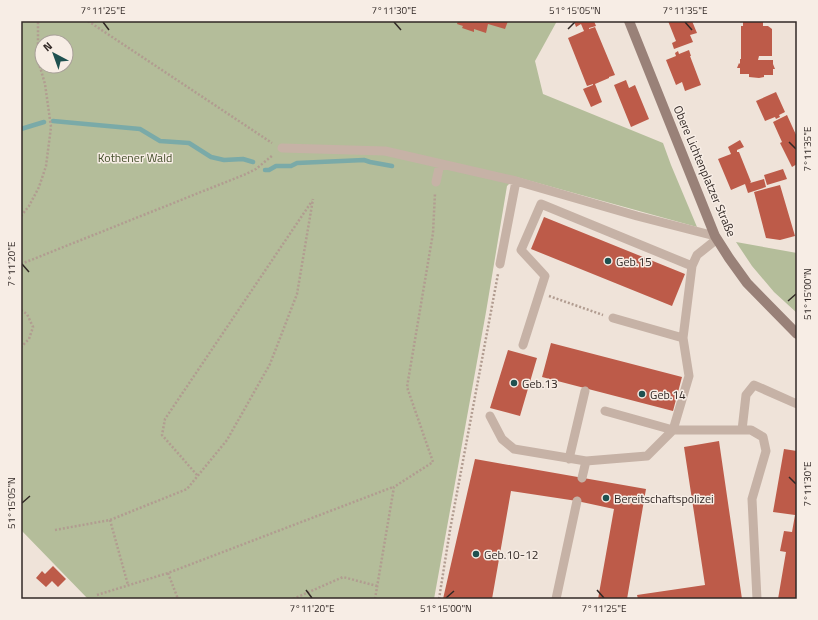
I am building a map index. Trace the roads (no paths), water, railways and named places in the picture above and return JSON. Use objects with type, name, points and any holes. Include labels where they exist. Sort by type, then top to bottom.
[{"type":"main road","name":"Obere Lichtenplatzer Straße","points":[[629,21],[716,237],[728,258],[748,284],[797,334]]},
{"type":"lane","points":[[282,148],[385,151],[516,181],[716,237]]},
{"type":"lane","points":[[436,182],[440,164]]},
{"type":"lane","points":[[500,264],[516,181]]},
{"type":"lane","points":[[523,345],[545,276],[521,250],[542,204],[692,266]]},
{"type":"lane","points":[[490,416],[502,439],[514,449],[586,462],[647,456],[673,430],[689,376],[683,338],[692,266],[696,255],[716,237]]},
{"type":"lane","points":[[613,318],[683,338]]},
{"type":"lane","points":[[742,430],[746,395],[754,385],[797,404]]},
{"type":"lane","points":[[569,459],[585,391]]},
{"type":"lane","points":[[605,411],[673,430],[751,430],[762,437],[766,451],[752,499],[757,599]]},
{"type":"lane","points":[[582,478],[586,462]]},
{"type":"lane","points":[[556,599],[577,501]]},
{"type":"waterway","points":[[53,121],[140,129],[160,141],[189,143],[211,157],[224,160],[243,159],[253,162]]},
{"type":"waterway","points":[[21,129],[44,122]]},
{"type":"waterway","points":[[265,170],[269,170],[276,166],[291,166],[297,163],[364,160],[392,166]]},
{"type":"place","name":"Geb.15","points":[[608,261]]},
{"type":"place","name":"Geb.13","points":[[514,383]]},
{"type":"place","name":"Geb.14","points":[[642,394]]},
{"type":"place","name":"Bereitschaftspolizei","points":[[606,498]]},
{"type":"place","name":"Geb.10-12","points":[[476,554]]},
{"type":"park label","name":"Kothener Wald","points":[[135,157]]}]
